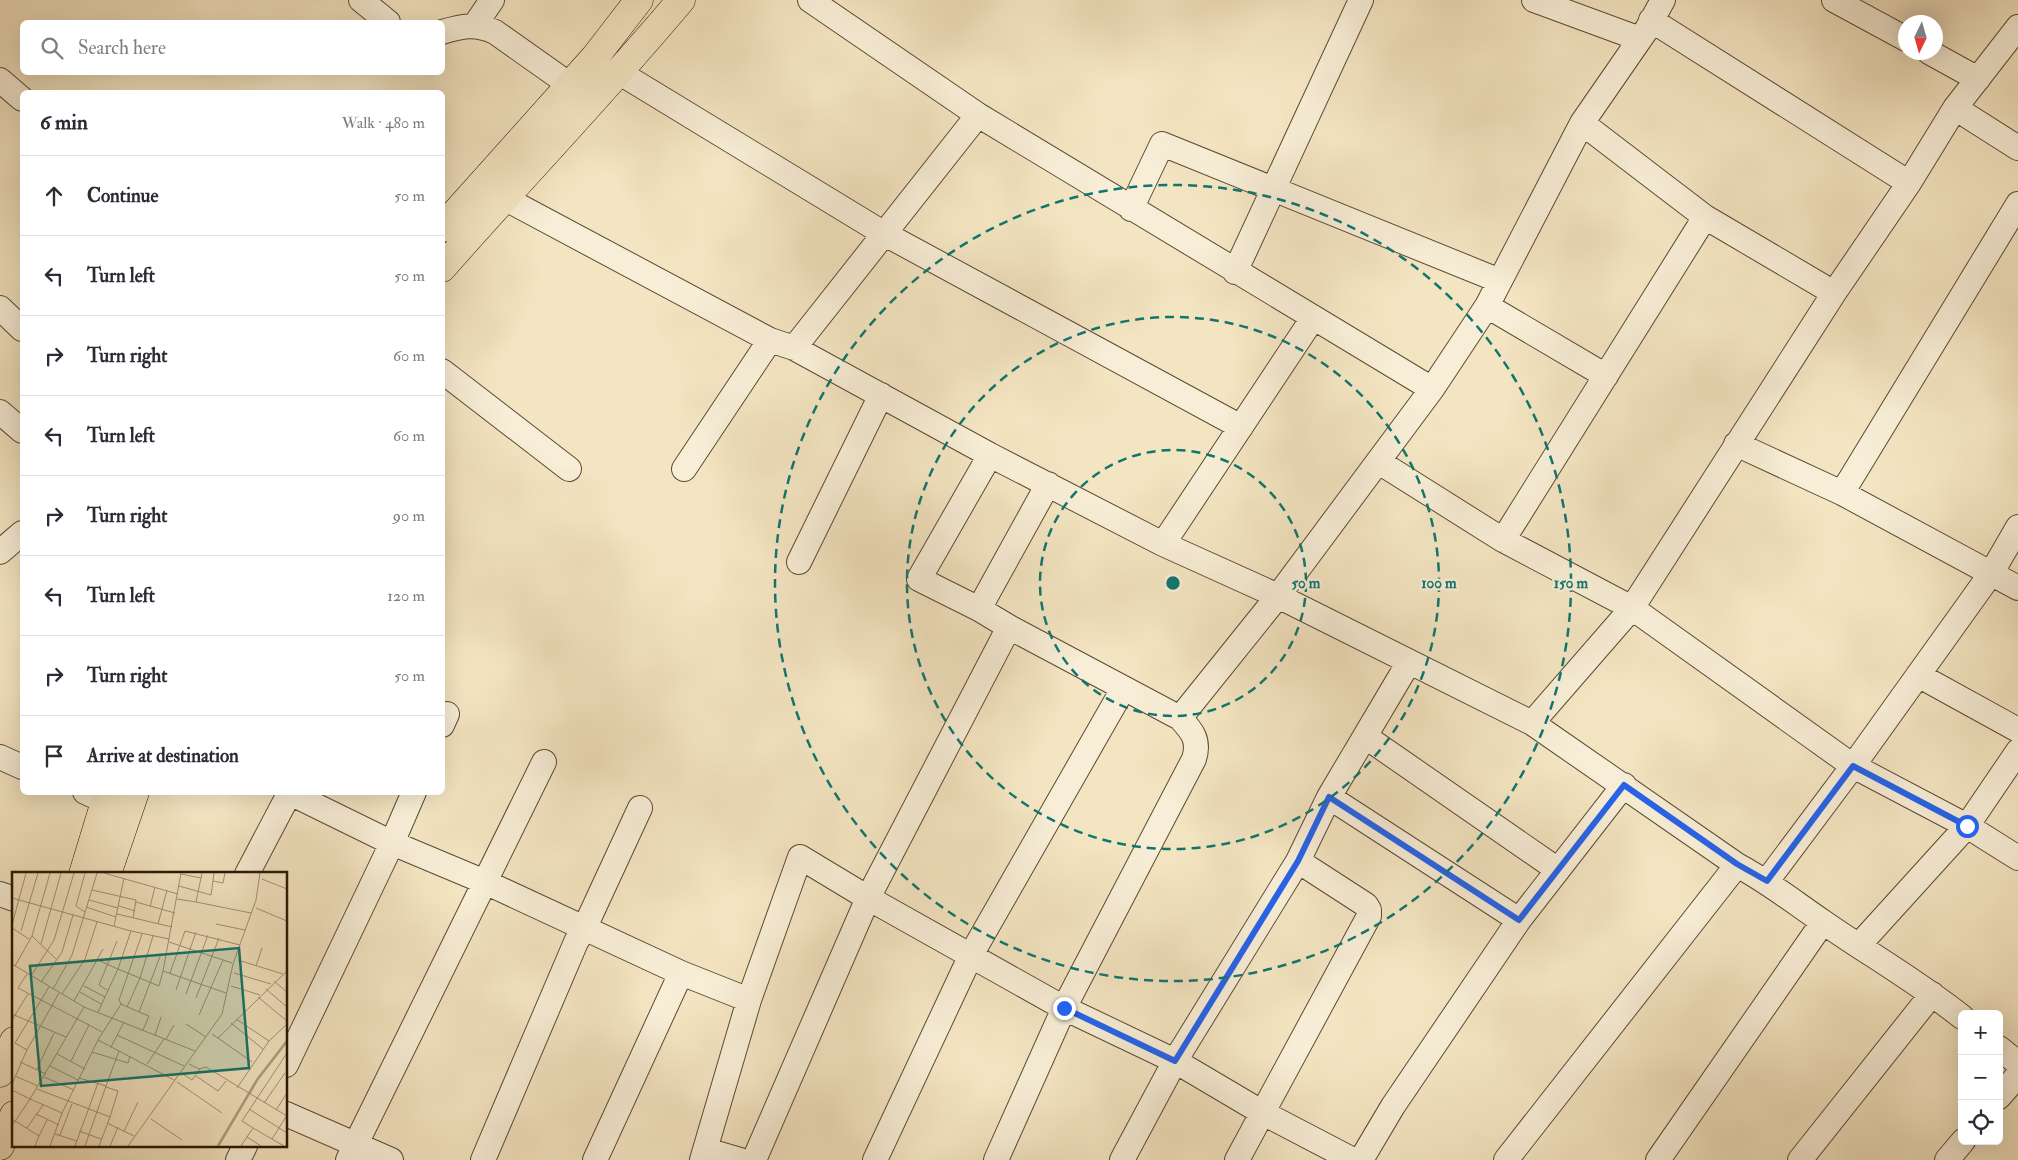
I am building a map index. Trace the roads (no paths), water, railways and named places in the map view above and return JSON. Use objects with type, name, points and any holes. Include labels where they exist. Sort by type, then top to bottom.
[{"type":"highway","points":[[445,225],[570,85],[640,0]]},
{"type":"highway","points":[[445,265],[620,73],[680,0]]},
{"type":"highway","points":[[83,872],[99,795]]},
{"type":"highway","points":[[108,872],[134,795]]},
{"type":"highway","points":[[0,1073],[12,1045]]},
{"type":"highway","points":[[0,1146],[12,1119]]},
{"type":"street","points":[[361,0],[386,20]]},
{"type":"street","points":[[475,25],[492,0]]},
{"type":"street","points":[[810,0],[978,115],[1235,272],[1432,389]]},
{"type":"street","points":[[1235,272],[1361,0]]},
{"type":"street","points":[[1534,0],[1651,20],[1909,183]]},
{"type":"street","points":[[1834,0],[1898,35]]},
{"type":"street","points":[[1180,718],[1278,596],[1380,462],[1432,389],[1487,306],[1582,124],[1651,20]]},
{"type":"street","points":[[445,31],[464,25],[482,26],[495,32],[570,85]]},
{"type":"street","points":[[1532,723],[1632,608],[1834,293],[1909,183],[1955,108],[2018,27]]},
{"type":"street","points":[[1943,60],[1978,79]]},
{"type":"street","points":[[620,73],[883,232],[1241,427]]},
{"type":"street","points":[[0,80],[20,97]]},
{"type":"street","points":[[1955,108],[2018,148]]},
{"type":"street","points":[[794,348],[883,232],[978,115]]},
{"type":"street","points":[[1582,124],[1706,217],[1834,293]]},
{"type":"street","points":[[1131,209],[1162,144],[1274,188],[1500,282]]},
{"type":"street","points":[[504,198],[770,340],[794,348],[990,455],[1163,544],[1278,596],[1532,723],[1737,864],[1767,881],[1823,922],[1932,994],[1958,1014]]},
{"type":"street","points":[[1842,493],[2018,204]]},
{"type":"street","points":[[1504,540],[1706,217]]},
{"type":"street","points":[[1487,306],[1606,376]]},
{"type":"street","points":[[0,308],[20,327]]},
{"type":"street","points":[[1163,544],[1313,318]]},
{"type":"street","points":[[684,470],[770,340]]},
{"type":"street","points":[[445,373],[569,469]]},
{"type":"street","points":[[799,562],[881,395]]},
{"type":"street","points":[[0,412],[20,429]]},
{"type":"street","points":[[1736,444],[1842,493],[1992,572],[2018,588]]},
{"type":"street","points":[[990,455],[919,579],[979,609],[1123,689],[1180,718],[1195,736],[1197,752],[1064,1008],[996,1160]]},
{"type":"street","points":[[1380,462],[1504,540],[1632,608],[1853,766],[1967,826],[2018,858]]},
{"type":"street","points":[[979,609],[1048,484]]},
{"type":"street","points":[[1767,881],[1853,766],[1992,572],[2018,527]]},
{"type":"street","points":[[0,552],[20,535]]},
{"type":"street","points":[[754,1160],[868,898],[1009,627]]},
{"type":"street","points":[[1122,1160],[1175,1061],[1298,861],[1329,797],[1409,662]]},
{"type":"street","points":[[1918,675],[2018,730]]},
{"type":"street","points":[[876,1160],[971,955],[1123,689]]},
{"type":"street","points":[[1366,737],[1558,870]]},
{"type":"street","points":[[1859,945],[1967,826],[2018,750]]},
{"type":"street","points":[[0,757],[20,766]]},
{"type":"street","points":[[351,1152],[544,762]]},
{"type":"street","points":[[1361,1160],[1393,1106],[1519,920],[1624,785]]},
{"type":"street","points":[[248,872],[288,795]]},
{"type":"street","points":[[293,795],[392,843],[485,882],[681,973],[749,1000]]},
{"type":"street","points":[[288,1060],[392,843],[413,795]]},
{"type":"street","points":[[1329,797],[1519,920]]},
{"type":"street","points":[[483,1160],[576,942],[585,927],[640,808]]},
{"type":"street","points":[[740,1160],[704,1155],[749,1000],[800,857],[868,898],[1064,1008],[1175,1061],[1263,1113],[1353,1160]]},
{"type":"street","points":[[1237,1160],[1369,916],[1369,910],[1366,905],[1298,861]]},
{"type":"street","points":[[1506,1160],[1737,864]]},
{"type":"street","points":[[0,894],[12,898]]},
{"type":"street","points":[[1658,1160],[1823,922]]},
{"type":"street","points":[[595,1160],[681,973]]},
{"type":"street","points":[[1800,1160],[1932,994]]},
{"type":"street","points":[[0,1034],[12,1039]]},
{"type":"street","points":[[2003,1051],[2018,1063]]},
{"type":"street","points":[[2003,1092],[2018,1075]]},
{"type":"street","points":[[288,1115],[351,1152],[391,1160]]},
{"type":"street","points":[[1947,1160],[1959,1145]]},
{"type":"street","points":[[238,1160],[244,1148]]}]
